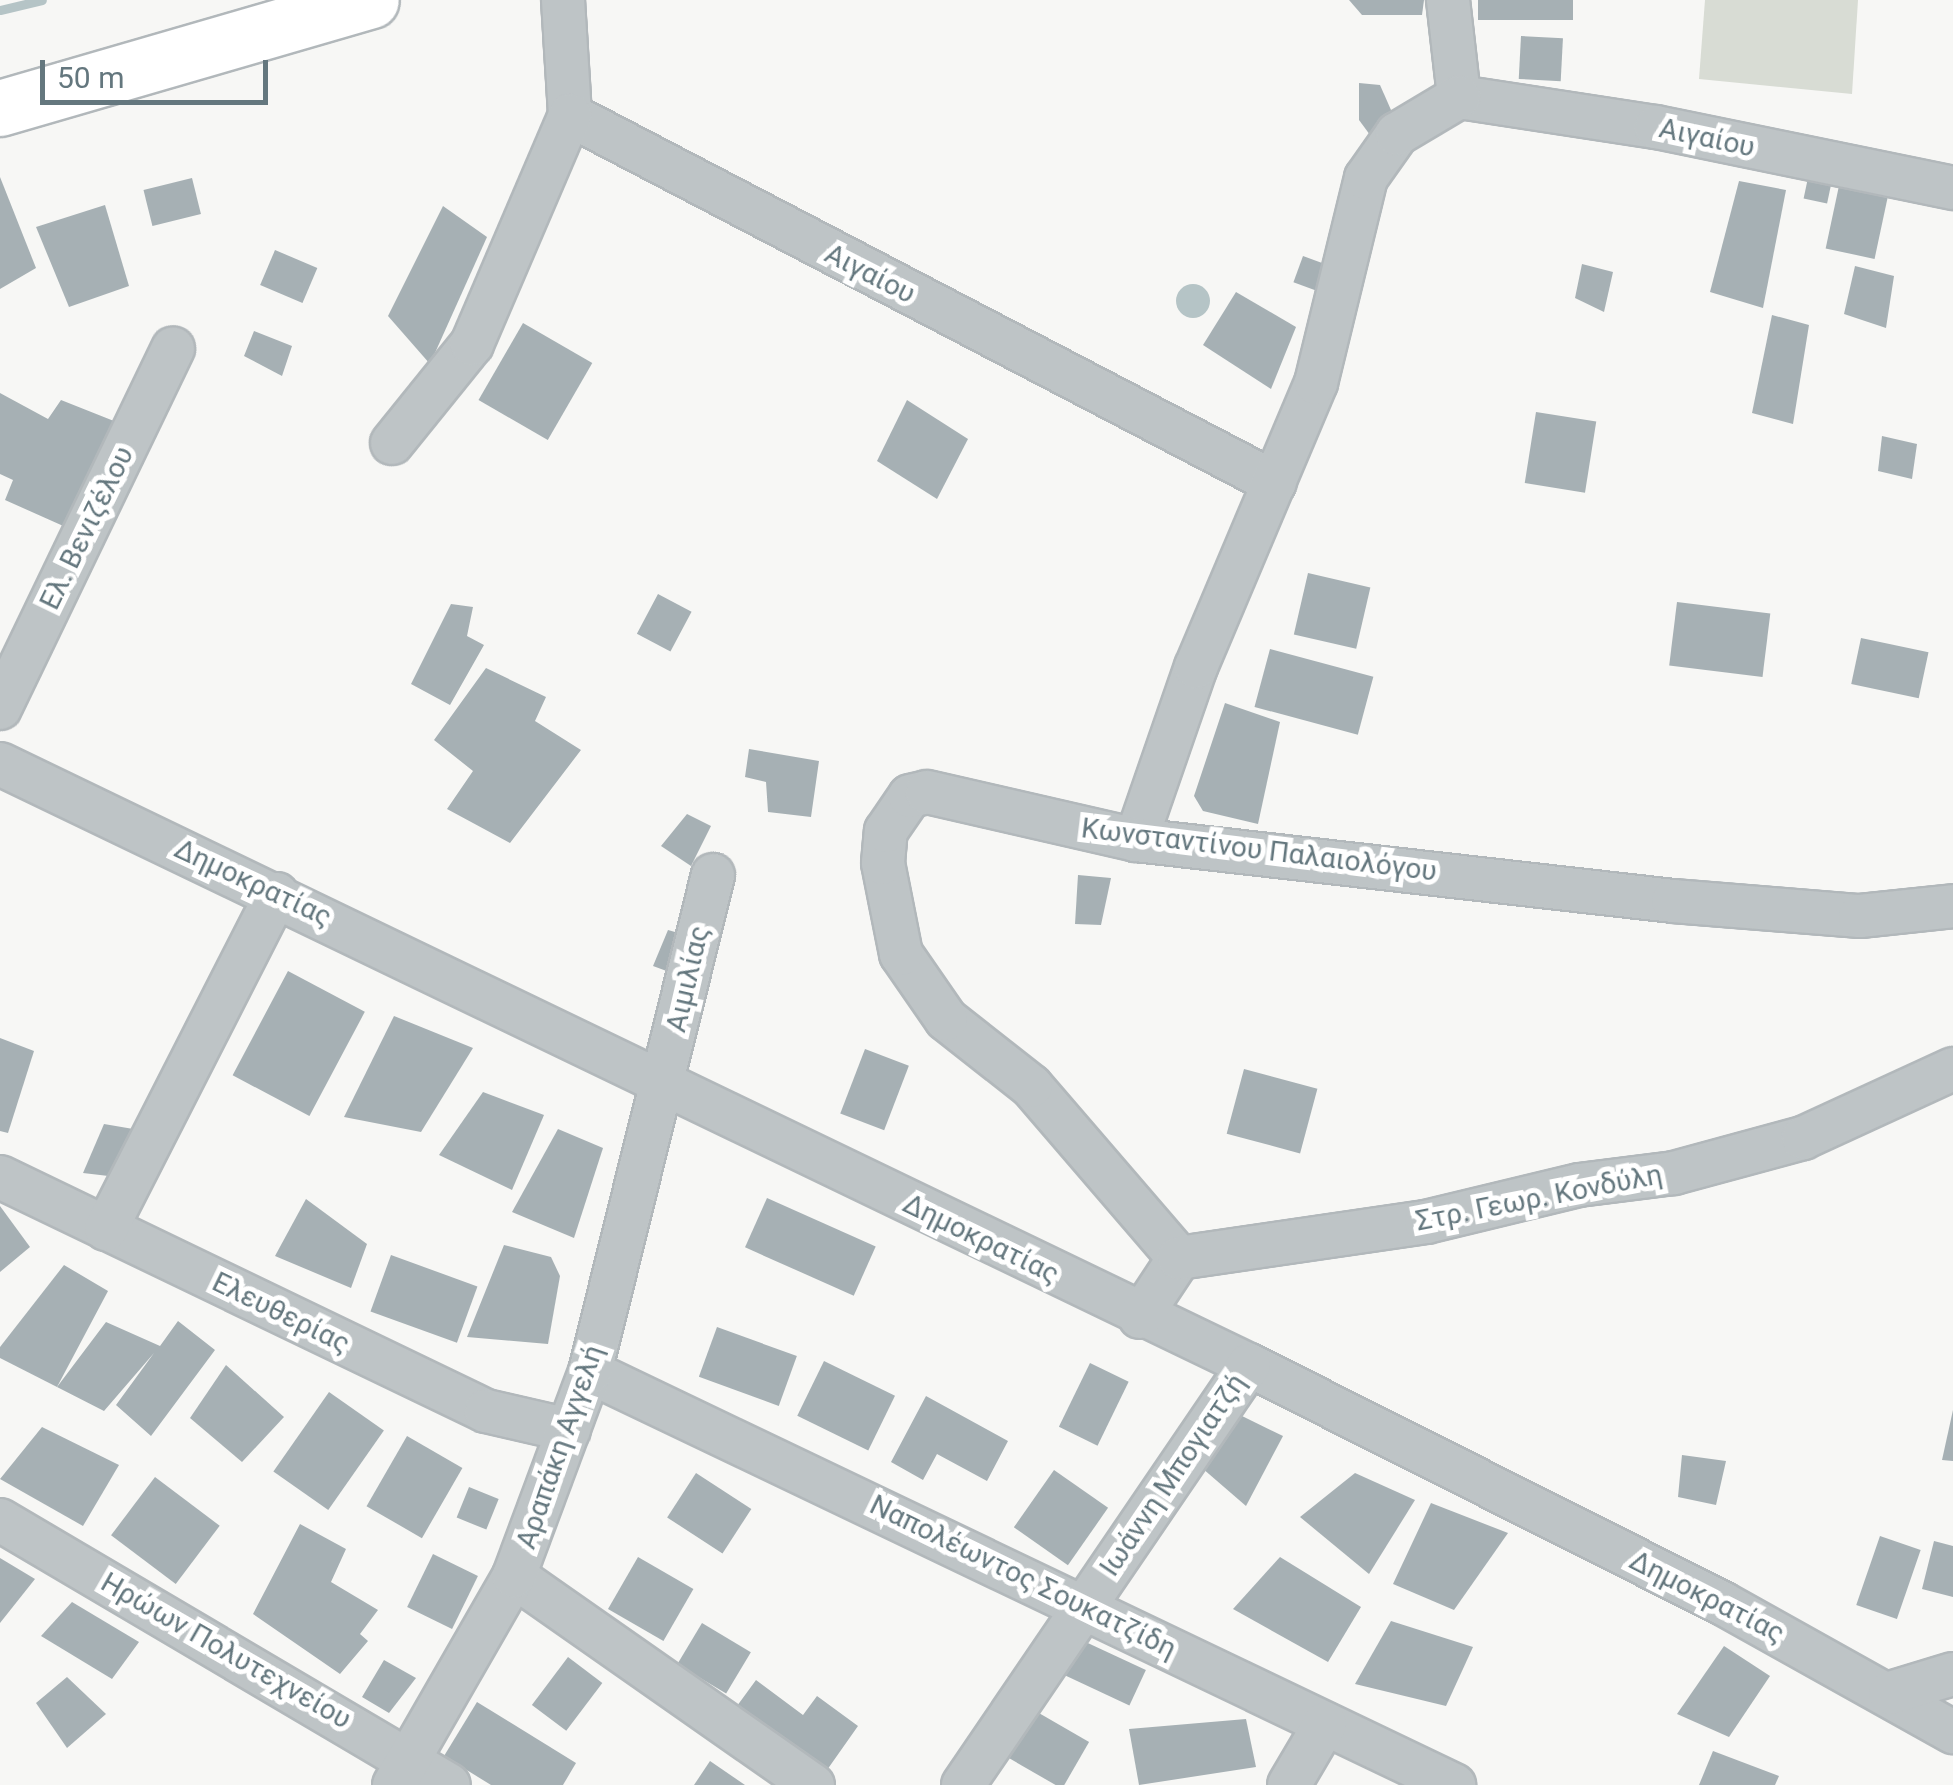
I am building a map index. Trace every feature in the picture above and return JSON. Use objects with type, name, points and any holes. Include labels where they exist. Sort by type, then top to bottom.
[{"type":"main road","points":[[0,108],[371,0]]},
{"type":"street","points":[[392,443],[472,344],[570,116],[563,0]]},
{"type":"street","points":[[1136,840],[1196,667],[1316,384],[1366,178],[1397,134],[1460,97],[1448,0]]},
{"type":"street","name":"Αιγαίου","points":[[1460,97],[1656,127],[1953,188]]},
{"type":"street","name":"Αιγαίου","points":[[570,116],[1274,483]]},
{"type":"street","name":"Ελ. Βενιζέλου","points":[[0,708],[173,348]]},
{"type":"street","name":"Δημοκρατίας","points":[[0,764],[276,894],[1140,1316],[1249,1365],[1890,1693],[1953,1732]]},
{"type":"street","name":"Κωνσταντίνου Παλαιολόγου","points":[[1179,1258],[1031,1086],[928,996],[893,934],[883,863],[896,813],[910,796],[926,792],[1136,840],[1860,916],[1953,906]]},
{"type":"street","name":"Αιμιλίας","points":[[664,1082],[712,875]]},
{"type":"street","points":[[106,1229],[276,894]]},
{"type":"street","name":"Στρ. Γεωρ. Κονδύλη","points":[[1179,1258],[1426,1222],[1579,1185],[1674,1173],[1803,1138],[1953,1069]]},
{"type":"street","name":"Αραπάκη Αγγελή","points":[[404,1772],[514,1576],[590,1372],[664,1082]]},
{"type":"street","name":"Ελευθερίας","points":[[0,1177],[486,1411],[569,1430]]},
{"type":"street","points":[[1140,1316],[1179,1258]]},
{"type":"street","name":"Ιωάννη Μπογιατζή","points":[[963,1785],[1249,1365]]},
{"type":"street","name":"Ναπολέωντος Σουκατζίδη","points":[[590,1372],[1454,1785]]},
{"type":"street","name":"Ηρώων Πολυτεχνείου","points":[[0,1520],[404,1772],[449,1785]]},
{"type":"street","points":[[514,1576],[813,1785]]},
{"type":"street","points":[[1890,1693],[1953,1674]]},
{"type":"street","points":[[1289,1785],[1325,1724]]},
{"type":"shaded area","points":[[1705,0],[1858,0],[1852,94],[1699,79]]},
{"type":"shaded area","points":[[1193,284],[1205,289],[1210,301],[1205,313],[1193,318],[1181,313],[1176,301],[1181,289]]},
{"type":"building","points":[[1349,0],[1424,0],[1422,15],[1362,15]]},
{"type":"building","points":[[1478,0],[1573,0],[1573,20],[1478,20]]},
{"type":"building","points":[[1521,36],[1563,38],[1561,81],[1519,79]]},
{"type":"building","points":[[1359,83],[1380,85],[1395,119],[1373,139],[1359,120]]},
{"type":"building","points":[[1809,173],[1832,178],[1827,203],[1804,198]]},
{"type":"building","points":[[0,177],[36,268],[0,289]]},
{"type":"building","points":[[192,178],[201,214],[152,226],[143,190]]},
{"type":"building","points":[[1739,181],[1786,190],[1763,308],[1710,292]]},
{"type":"building","points":[[1840,181],[1889,191],[1875,259],[1826,248]]},
{"type":"building","points":[[105,205],[129,286],[69,307],[36,227]]},
{"type":"building","points":[[443,206],[487,237],[430,364],[388,316]]},
{"type":"building","points":[[275,250],[317,268],[302,303],[260,285]]},
{"type":"building","points":[[1303,256],[1330,266],[1321,292],[1293,282]]},
{"type":"building","points":[[1582,264],[1613,272],[1604,312],[1575,298]]},
{"type":"building","points":[[1855,266],[1894,276],[1886,328],[1844,314]]},
{"type":"building","points":[[1236,292],[1296,327],[1271,389],[1203,345]]},
{"type":"building","points":[[1772,315],[1809,325],[1793,424],[1752,413]]},
{"type":"building","points":[[523,323],[592,363],[548,440],[478,400]]},
{"type":"building","points":[[254,331],[292,346],[282,376],[244,356]]},
{"type":"building","points":[[0,393],[48,419],[61,400],[124,425],[79,533],[5,500],[13,480],[0,474]]},
{"type":"building","points":[[907,400],[968,439],[937,499],[877,461]]},
{"type":"building","points":[[1536,412],[1596,422],[1585,493],[1525,483]]},
{"type":"building","points":[[1882,436],[1917,444],[1912,479],[1878,471]]},
{"type":"building","points":[[1308,573],[1370,587],[1356,649],[1294,634]]},
{"type":"building","points":[[658,594],[692,612],[670,652],[637,634]]},
{"type":"building","points":[[1677,602],[1770,613],[1762,677],[1669,666]]},
{"type":"building","points":[[451,604],[473,607],[467,636],[484,645],[450,705],[411,684]]},
{"type":"building","points":[[1861,638],[1928,652],[1919,698],[1851,684]]},
{"type":"building","points":[[1270,649],[1373,677],[1358,735],[1254,707]]},
{"type":"building","points":[[486,668],[546,697],[535,721],[581,750],[510,843],[447,809],[473,771],[434,740]]},
{"type":"building","points":[[1225,703],[1280,722],[1258,824],[1203,811],[1194,796]]},
{"type":"building","points":[[749,749],[819,761],[811,817],[768,812],[766,782],[745,777]]},
{"type":"building","points":[[687,814],[711,826],[691,866],[661,846]]},
{"type":"building","points":[[1078,875],[1111,878],[1101,925],[1075,924]]},
{"type":"building","points":[[668,930],[689,936],[672,973],[653,966]]},
{"type":"building","points":[[288,971],[365,1012],[309,1116],[233,1075]]},
{"type":"building","points":[[394,1016],[473,1048],[421,1132],[344,1117]]},
{"type":"building","points":[[0,1038],[34,1051],[8,1133],[0,1131]]},
{"type":"building","points":[[865,1049],[909,1066],[884,1130],[840,1113]]},
{"type":"building","points":[[1244,1069],[1317,1089],[1300,1153],[1227,1134]]},
{"type":"building","points":[[483,1092],[544,1115],[512,1190],[439,1155]]},
{"type":"building","points":[[104,1124],[145,1131],[117,1177],[83,1173]]},
{"type":"building","points":[[558,1129],[603,1148],[574,1238],[512,1212]]},
{"type":"building","points":[[767,1198],[876,1246],[854,1296],[745,1247]]},
{"type":"building","points":[[306,1199],[367,1244],[351,1288],[275,1256]]},
{"type":"building","points":[[0,1206],[30,1247],[0,1272]]},
{"type":"building","points":[[504,1245],[551,1257],[560,1276],[548,1344],[467,1337]]},
{"type":"building","points":[[391,1255],[477,1286],[457,1343],[370,1311]]},
{"type":"building","points":[[64,1265],[108,1291],[57,1387],[0,1358],[0,1347]]},
{"type":"building","points":[[178,1321],[215,1350],[151,1436],[116,1405],[154,1353],[104,1411],[57,1387],[106,1322],[160,1346]]},
{"type":"building","points":[[717,1327],[797,1356],[779,1406],[699,1377]]},
{"type":"building","points":[[824,1361],[895,1396],[868,1450],[797,1416]]},
{"type":"building","points":[[1090,1363],[1129,1382],[1098,1446],[1059,1427]]},
{"type":"building","points":[[226,1365],[284,1417],[242,1462],[190,1418]]},
{"type":"building","points":[[329,1392],[384,1430],[328,1510],[273,1471]]},
{"type":"building","points":[[926,1396],[1008,1441],[987,1481],[937,1454],[923,1480],[891,1462]]},
{"type":"building","points":[[1953,1410],[1953,1461],[1942,1460]]},
{"type":"building","points":[[1242,1416],[1283,1436],[1246,1506],[1202,1468]]},
{"type":"building","points":[[42,1427],[119,1465],[83,1526],[0,1479]]},
{"type":"building","points":[[407,1436],[462,1468],[422,1538],[366,1506]]},
{"type":"building","points":[[1682,1455],[1726,1461],[1716,1505],[1678,1497]]},
{"type":"building","points":[[1054,1470],[1108,1508],[1068,1565],[1014,1527]]},
{"type":"building","points":[[696,1473],[751,1509],[722,1553],[667,1517]]},
{"type":"building","points":[[1355,1473],[1415,1500],[1369,1574],[1300,1517]]},
{"type":"building","points":[[155,1477],[220,1526],[176,1584],[111,1535]]},
{"type":"building","points":[[469,1487],[499,1499],[486,1530],[457,1518]]},
{"type":"building","points":[[1431,1503],[1508,1533],[1454,1610],[1393,1584]]},
{"type":"building","points":[[300,1524],[346,1549],[331,1582],[378,1610],[360,1634],[368,1641],[340,1674],[253,1614]]},
{"type":"building","points":[[1880,1536],[1921,1550],[1897,1619],[1856,1605]]},
{"type":"building","points":[[1934,1541],[1953,1546],[1953,1597],[1922,1589]]},
{"type":"building","points":[[433,1554],[478,1576],[452,1629],[407,1607]]},
{"type":"building","points":[[638,1557],[693,1589],[663,1641],[608,1609]]},
{"type":"building","points":[[1280,1557],[1361,1607],[1328,1662],[1233,1609]]},
{"type":"building","points":[[0,1558],[35,1579],[0,1623]]},
{"type":"building","points":[[72,1602],[139,1642],[112,1679],[41,1636]]},
{"type":"building","points":[[1391,1621],[1473,1647],[1446,1706],[1355,1684]]},
{"type":"building","points":[[702,1623],[751,1652],[726,1694],[677,1664]]},
{"type":"building","points":[[1077,1638],[1146,1670],[1129,1705],[1061,1673]]},
{"type":"building","points":[[1724,1646],[1770,1676],[1729,1737],[1677,1714]]},
{"type":"building","points":[[568,1657],[602,1683],[566,1731],[532,1705]]},
{"type":"building","points":[[384,1660],[416,1678],[389,1713],[362,1697]]},
{"type":"building","points":[[67,1677],[106,1714],[67,1748],[36,1703]]},
{"type":"building","points":[[756,1680],[803,1715],[817,1696],[858,1726],[827,1770],[737,1706]]},
{"type":"building","points":[[477,1702],[576,1763],[563,1785],[491,1785],[444,1756]]},
{"type":"building","points":[[1025,1705],[1089,1742],[1064,1785],[1056,1785],[998,1752]]},
{"type":"building","points":[[1246,1719],[1256,1767],[1139,1785],[1129,1729]]},
{"type":"building","points":[[1713,1751],[1779,1776],[1775,1785],[1699,1785]]},
{"type":"building","points":[[710,1761],[745,1785],[694,1785]]},
{"type":"waterway","points":[[0,10],[42,0]]}]
